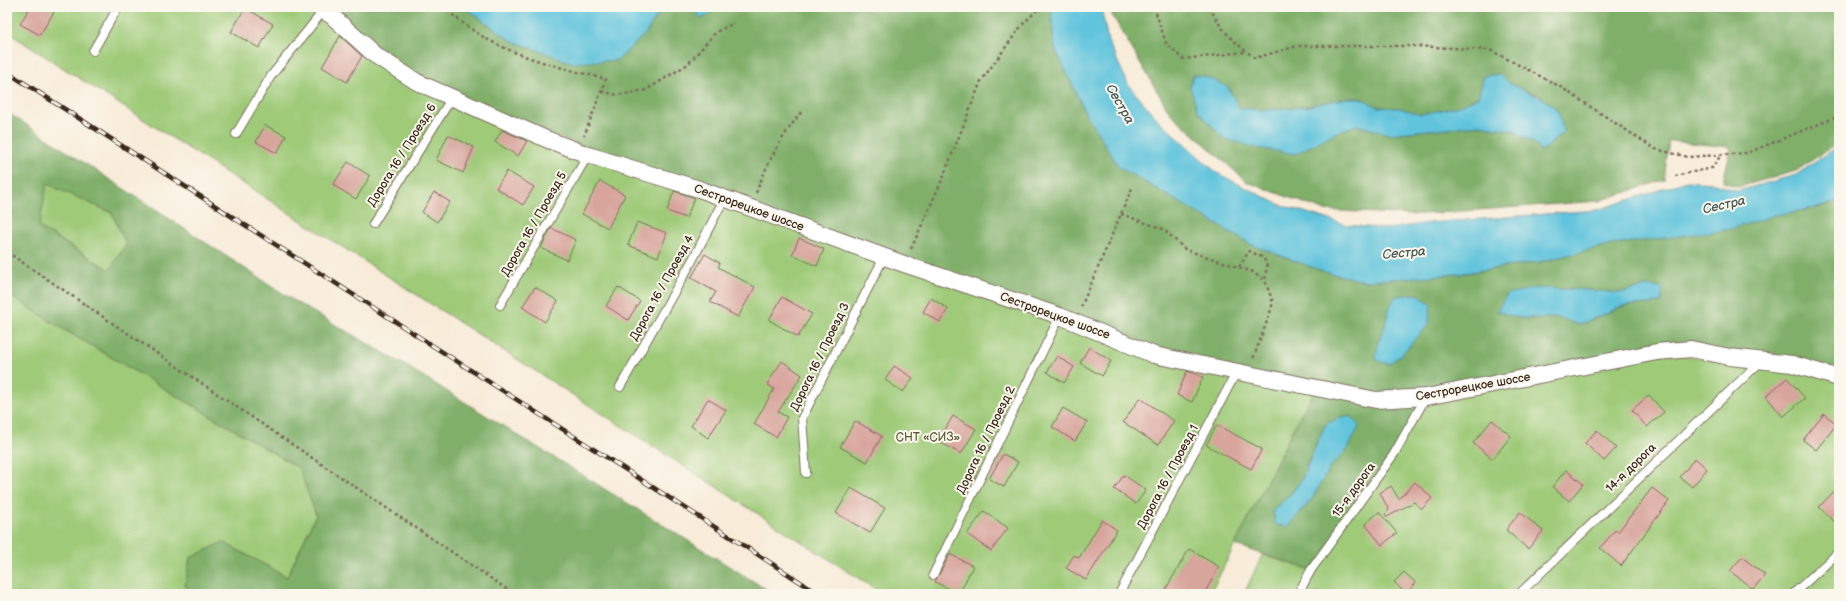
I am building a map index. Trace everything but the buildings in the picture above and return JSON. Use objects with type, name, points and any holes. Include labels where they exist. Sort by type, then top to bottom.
[{"type":"street","name":"Сестрорецкое шоссе","points":[[321,9],[375,55],[417,82],[452,99],[546,139],[700,189],[884,257],[1067,319],[1154,356],[1376,400],[1426,397],[1658,352],[1691,349],[1761,361],[1792,364],[1839,378]]},
{"type":"lane","points":[[93,51],[118,7]]},
{"type":"lane","points":[[236,134],[271,76],[321,9]]},
{"type":"lane","name":"Дорога 16 / Проезд 6","points":[[373,224],[452,99]]},
{"type":"lane","name":"Дорога 16 / Проезд 5","points":[[500,305],[583,152]]},
{"type":"lane","name":"Дорога 16 / Проезд 4","points":[[620,387],[692,261],[724,199]]},
{"type":"lane","name":"Дорога 16 / Проезд 3","points":[[806,473],[802,418],[884,257]]},
{"type":"lane","name":"Дорога 16 / Проезд 2","points":[[933,575],[1067,319]]},
{"type":"lane","name":"14-я дорога","points":[[1519,594],[1761,361]]},
{"type":"lane","name":"Дорога 16 / Проезд 1","points":[[1119,594],[1242,373]]},
{"type":"lane","name":"15-я дорога","points":[[1298,594],[1311,570],[1394,454],[1426,397]]},
{"type":"lane","points":[[1793,594],[1839,552]]},
{"type":"path","points":[[443,7],[485,38],[523,55],[606,79],[583,152]]},
{"type":"path","points":[[904,264],[942,180],[982,81],[1022,25],[1040,7]]},
{"type":"path","points":[[1154,7],[1166,43],[1183,59],[1247,52]]},
{"type":"path","points":[[1210,7],[1227,34],[1236,44],[1255,58],[1297,46],[1414,46],[1490,50],[1559,86],[1654,149],[1688,157],[1748,153],[1839,116]]},
{"type":"path","points":[[602,92],[619,95],[646,90],[688,64],[716,32],[734,23]]},
{"type":"path","points":[[751,208],[767,164],[789,128],[803,110]]},
{"type":"path","points":[[1675,176],[1712,168],[1722,155]]},
{"type":"path","points":[[1067,319],[1121,214],[1133,186]]},
{"type":"path","points":[[1121,214],[1163,229],[1186,250],[1253,272],[1265,281]]},
{"type":"path","points":[[1239,267],[1249,251],[1262,256],[1266,263],[1265,281],[1273,302],[1270,313],[1242,373]]},
{"type":"path","points":[[7,252],[514,594]]},
{"type":"green space","name":"СНТ «СИЗ»","points":[[7,7],[318,7],[1317,387],[1301,414],[1210,594],[883,594],[7,32]]},
{"type":"green space","points":[[327,7],[464,7],[512,41],[646,33],[663,7],[698,7],[696,11],[701,19],[721,7],[1051,7],[1054,46],[1085,112],[1119,167],[1364,281],[1459,274],[1539,262],[1610,245],[1821,207],[1839,201],[1839,371],[1691,349],[1426,397],[1394,454],[1311,570],[1235,545],[1301,414],[1317,388],[1154,355],[755,211],[417,82]],"holes":[[[1651,286],[1661,303],[1623,306],[1579,325],[1560,318],[1518,318],[1497,311],[1589,290],[1619,293]],[[1388,310],[1413,342],[1401,355],[1378,342],[1385,326]],[[1317,441],[1348,449],[1330,467],[1312,499],[1287,527],[1275,524],[1273,510],[1291,494],[1301,480]]]},
{"type":"green space","points":[[1112,7],[1839,7],[1839,142],[1796,171],[1738,187],[1723,182],[1731,147],[1669,141],[1664,180],[1599,201],[1411,215],[1323,210],[1247,182],[1170,113],[1112,15]],"holes":[[[1484,76],[1539,95],[1558,112],[1563,133],[1542,151],[1531,141],[1512,130],[1478,125],[1389,134],[1356,125],[1335,133],[1198,112],[1228,87],[1239,108],[1266,110],[1303,107],[1347,98],[1361,98],[1377,107],[1399,108],[1421,115],[1456,107],[1479,97]]]},
{"type":"green space","points":[[7,112],[296,302],[408,367],[774,594],[201,594],[185,586],[190,558],[223,542],[287,577],[316,515],[299,468],[53,323],[7,293]],"holes":[[[47,184],[112,213],[126,244],[110,270],[39,227]]]},
{"type":"green space","points":[[47,183],[112,213],[126,244],[110,270],[39,227]]},
{"type":"green space","points":[[7,293],[53,323],[299,468],[316,515],[287,577],[223,542],[185,586],[201,594],[7,594]]},
{"type":"green space","points":[[1657,352],[1839,378],[1839,594],[1244,594],[1262,555],[1311,570],[1426,397]]},
{"type":"water","points":[[464,7],[663,7],[646,33],[618,60],[573,63],[512,41]]},
{"type":"water","points":[[698,7],[721,7],[701,19],[696,11]]},
{"type":"water","name":"Сестра","points":[[1051,7],[1101,7],[1108,41],[1129,86],[1159,121],[1217,173],[1278,204],[1347,225],[1387,229],[1429,223],[1597,210],[1687,181],[1712,183],[1738,191],[1796,175],[1839,146],[1839,201],[1821,207],[1776,215],[1727,230],[1610,245],[1539,262],[1458,274],[1364,281],[1325,272],[1252,245],[1119,167],[1085,112],[1054,46]]},
{"type":"water","points":[[1500,74],[1513,85],[1545,100],[1558,112],[1563,133],[1542,151],[1531,141],[1512,130],[1478,125],[1389,134],[1356,125],[1335,133],[1296,154],[1256,148],[1223,138],[1198,111],[1190,87],[1193,75],[1204,76],[1228,87],[1239,108],[1266,110],[1303,107],[1347,98],[1361,98],[1377,107],[1399,108],[1421,114],[1456,107],[1478,97],[1484,76]]},
{"type":"water","points":[[1651,286],[1663,289],[1661,303],[1623,306],[1579,325],[1560,318],[1518,318],[1497,311],[1507,294],[1535,288],[1589,290],[1619,293]]},
{"type":"water","points":[[1417,294],[1431,304],[1429,324],[1401,355],[1389,364],[1376,360],[1378,342],[1385,326],[1388,310],[1396,296]]},
{"type":"water","points":[[1351,416],[1359,426],[1348,449],[1330,467],[1312,499],[1287,527],[1275,524],[1273,510],[1291,494],[1301,480],[1325,425],[1337,419]]},
{"type":"railway","points":[[7,72],[819,594]]}]
